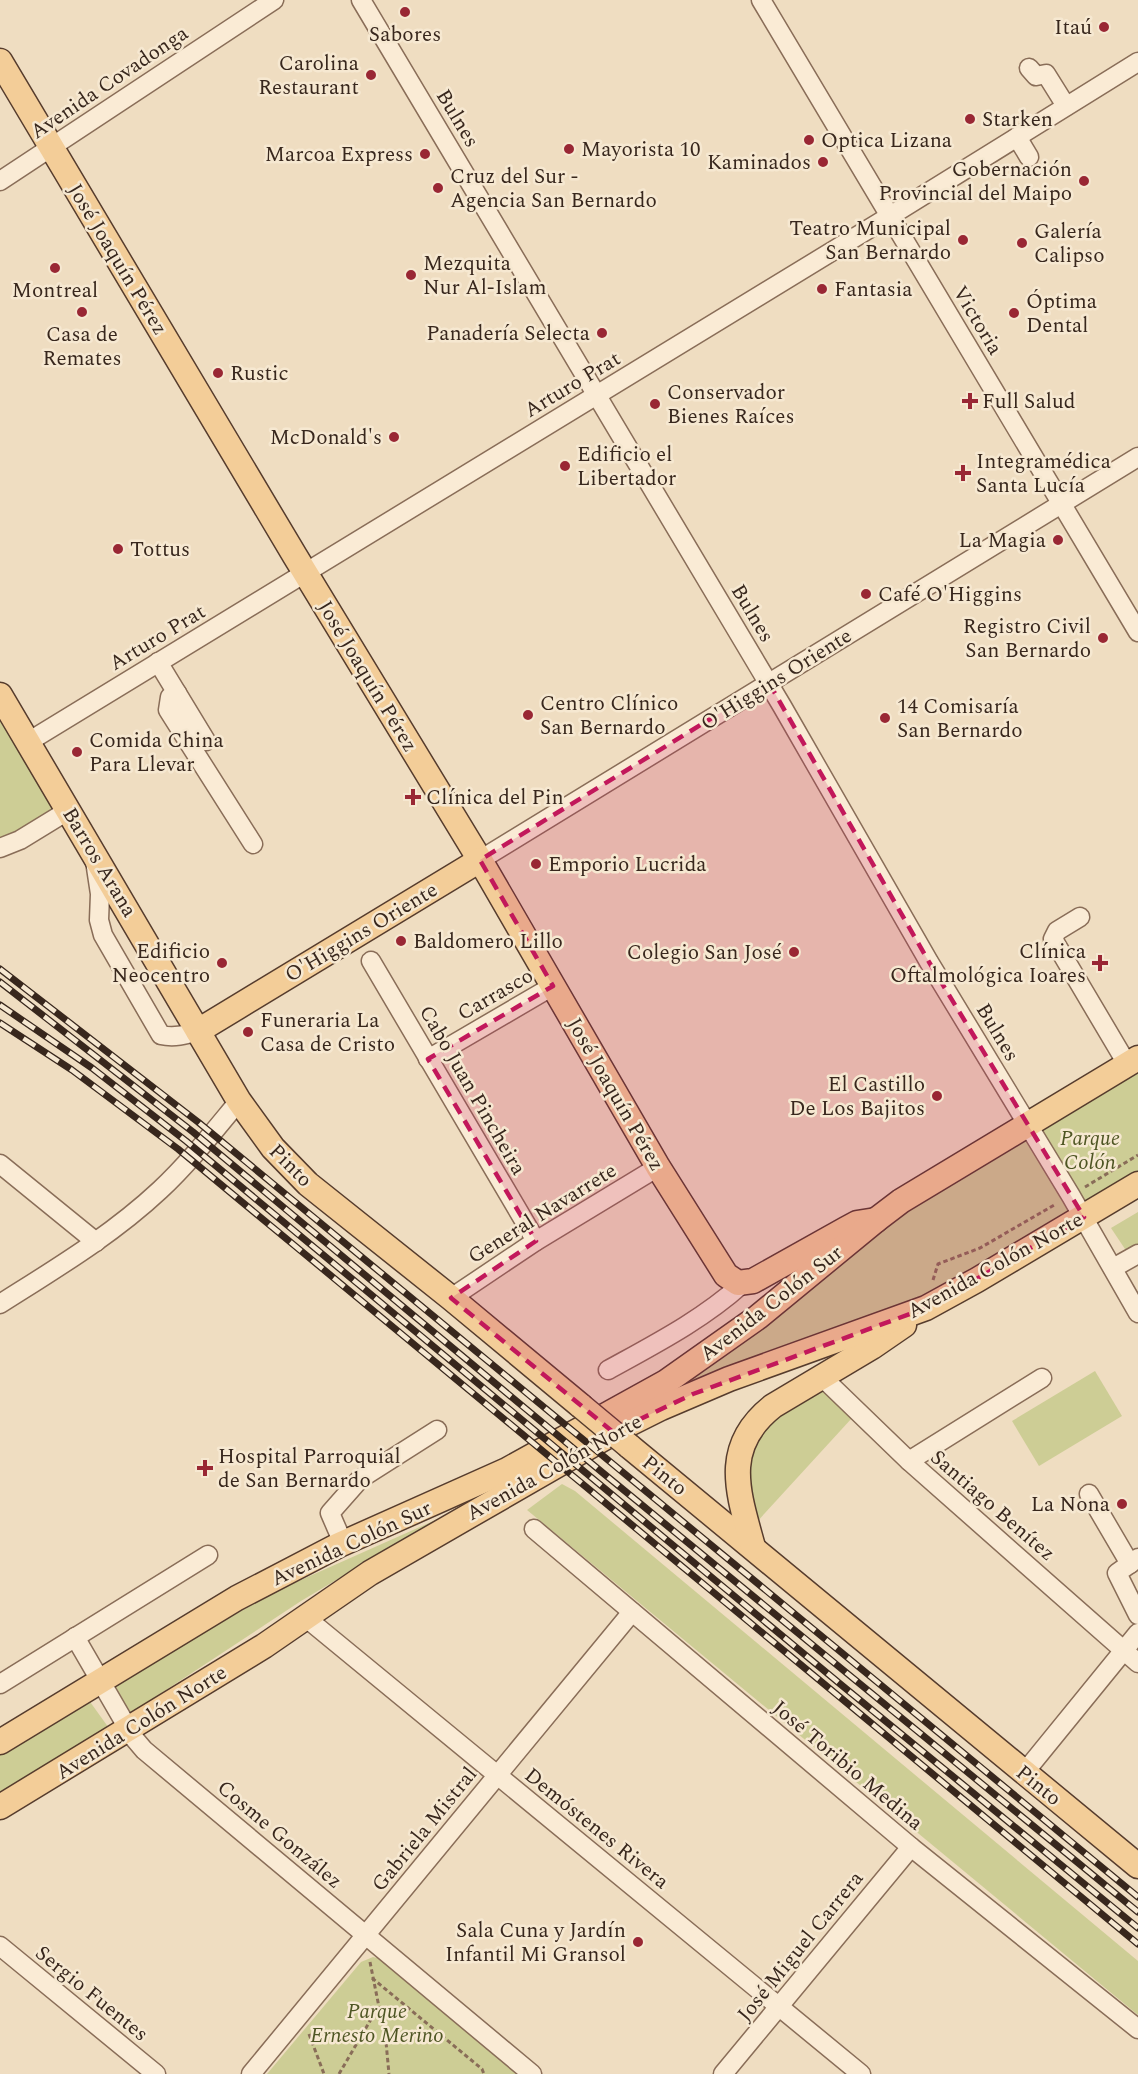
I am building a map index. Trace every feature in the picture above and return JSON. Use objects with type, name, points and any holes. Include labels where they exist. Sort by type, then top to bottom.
[{"type":"main road","name":"José Joaquín Pérez","points":[[0,61],[480,860],[658,1167],[726,1275],[742,1284]]},
{"type":"main road","name":"Barros Arana","points":[[0,695],[198,1031]]},
{"type":"main road","name":"O'Higgins Oriente","points":[[198,1031],[480,860]]},
{"type":"main road","name":"Pinto","points":[[198,1031],[239,1101],[263,1136],[291,1168],[340,1211],[451,1298],[1138,1866]]},
{"type":"main road","name":"Avenida Colón Sur","points":[[0,1742],[237,1598],[343,1543],[507,1470],[666,1382],[758,1317],[876,1220],[925,1186],[1133,1061]]},
{"type":"main road","name":"Avenida Colón Norte","points":[[0,1808],[264,1646],[370,1573],[581,1450],[661,1408],[729,1379],[926,1308],[1138,1184]]},
{"type":"main road","name":"Avenida Colón Sur","points":[[742,1284],[758,1279],[857,1223],[876,1220]]},
{"type":"main road","points":[[753,1547],[739,1483],[739,1455],[747,1432],[763,1414],[785,1398],[893,1333],[926,1308]]},
{"type":"street","name":"Avenida Covadonga","points":[[0,181],[274,0]]},
{"type":"street","name":"Bulnes","points":[[361,0],[769,683],[929,963],[1084,1217],[1138,1313]]},
{"type":"street","name":"Victoria","points":[[761,0],[1138,632]]},
{"type":"street","name":"Arturo Prat","points":[[28,742],[1138,62]]},
{"type":"street","points":[[1029,68],[1036,76],[1046,75],[1066,106]]},
{"type":"street","points":[[1017,137],[1029,157]]},
{"type":"street","name":"O'Higgins Oriente","points":[[480,860],[1138,456]]},
{"type":"street","points":[[158,662],[206,741]]},
{"type":"street","points":[[177,693],[170,697],[168,710],[253,844]]},
{"type":"street","points":[[0,848],[20,840],[69,810]]},
{"type":"street","points":[[93,850],[100,894],[99,920],[103,935],[160,1035],[182,1036],[198,1031]]},
{"type":"street","points":[[1080,917],[1057,931],[1053,939],[1133,1061]]},
{"type":"street","name":"Cabo Juan Pincheira","points":[[371,961],[536,1241]]},
{"type":"street","name":"Carrasco","points":[[428,1059],[553,986]]},
{"type":"street","points":[[0,1304],[96,1242],[159,1191],[173,1178],[239,1101]]},
{"type":"street","points":[[0,1164],[96,1242]]},
{"type":"street","name":"General Navarrete","points":[[451,1298],[536,1241],[658,1167]]},
{"type":"street","points":[[1113,1268],[1138,1254]]},
{"type":"street","name":"Avenida Colón Sur","points":[[608,1370],[715,1308],[742,1284]]},
{"type":"street","name":"Santiago Benítez","points":[[822,1377],[909,1461],[1138,1663]]},
{"type":"street","points":[[909,1461],[1042,1378]]},
{"type":"street","points":[[343,1543],[330,1513],[351,1487],[437,1430]]},
{"type":"street","points":[[1089,1494],[1134,1561],[1117,1573],[1138,1615]]},
{"type":"street","name":"José Toribio Medina","points":[[534,1530],[911,1847],[1138,2029]]},
{"type":"street","points":[[0,1684],[208,1555]]},
{"type":"street","name":"Gabriela Mistral","points":[[251,2074],[632,1612]]},
{"type":"street","name":"Demóstenes Rivera","points":[[304,1617],[861,2074]]},
{"type":"street","points":[[1024,1773],[1138,1633]]},
{"type":"street","name":"Cosme González","points":[[75,1637],[129,1730],[151,1756],[361,1940],[532,2074]]},
{"type":"street","name":"José Miguel Carrera","points":[[723,2074],[911,1847]]},
{"type":"street","name":"Sergio Fuentes","points":[[0,1946],[156,2074]]},
{"type":"path","points":[[926,1308],[938,1264],[980,1248],[1138,1155]]},
{"type":"path","points":[[361,1940],[370,1960],[386,2042],[389,2074]]},
{"type":"path","points":[[372,1978],[482,2069],[484,2074]]},
{"type":"path","points":[[339,2074],[378,2007]]},
{"type":"path","points":[[309,2034],[324,2074]]},
{"type":"highlighted area","points":[[769,683],[929,962],[1084,1217],[926,1308],[693,1394],[613,1432],[451,1298],[536,1241],[428,1059],[553,986],[480,860]]},
{"type":"green space","points":[[0,715],[53,809],[17,834],[0,838]]},
{"type":"green space","name":"Parque Colón","points":[[1138,1070],[1138,1173],[930,1295],[709,1376],[683,1383],[899,1215]]},
{"type":"green space","points":[[1138,1212],[1138,1251],[1127,1252],[1111,1228]]},
{"type":"green space","points":[[1095,1371],[1122,1416],[1039,1466],[1012,1421]]},
{"type":"green space","points":[[820,1388],[852,1418],[755,1524],[747,1478],[750,1445],[769,1418]]},
{"type":"green space","points":[[562,1484],[575,1491],[1138,1961],[1138,2015],[527,1510]]},
{"type":"green space","points":[[440,1518],[301,1601],[131,1713],[113,1685],[274,1592]]},
{"type":"green space","points":[[88,1699],[111,1731],[0,1798],[0,1753]]},
{"type":"green space","name":"Parque Ernesto Merino","points":[[373,1957],[381,1959],[520,2074],[267,2074],[361,1962]]},
{"type":"railway","points":[[0,969],[198,1122],[1138,1897]]},
{"type":"railway","points":[[0,982],[193,1132],[603,1473],[1138,1912]]},
{"type":"railway","points":[[0,1005],[92,1068],[186,1141],[1138,1928]]},
{"type":"railway","points":[[0,1023],[72,1070],[178,1149],[1138,1944]]},
{"type":"place","name":"Sabores","points":[[405,12]]},
{"type":"place","name":"Itaú","points":[[1104,27]]},
{"type":"place","name":"Carolina Restaurant","points":[[371,75]]},
{"type":"place","name":"Starken","points":[[970,119]]},
{"type":"place","name":"Optica Lizana","points":[[809,140]]},
{"type":"place","name":"Mayorista 10","points":[[569,149]]},
{"type":"place","name":"Marcoa Express","points":[[425,154]]},
{"type":"place","name":"Kaminados","points":[[823,162]]},
{"type":"place","name":"Gobernación Provincial del Maipo","points":[[1084,181]]},
{"type":"place","name":"Cruz del Sur - Agencia San Bernardo","points":[[438,188]]},
{"type":"place","name":"Teatro Municipal San Bernardo","points":[[963,240]]},
{"type":"place","name":"Galería Calipso","points":[[1022,243]]},
{"type":"place","name":"Montreal","points":[[55,268]]},
{"type":"place","name":"Mezquita Nur Al-Islam","points":[[411,275]]},
{"type":"place","name":"Fantasia","points":[[822,289]]},
{"type":"place","name":"Casa de Remates","points":[[82,312]]},
{"type":"place","name":"Óptima Dental","points":[[1014,313]]},
{"type":"place","name":"Panadería Selecta","points":[[602,333]]},
{"type":"place","name":"Rustic","points":[[218,373]]},
{"type":"place","name":"Full Salud","points":[[970,401]]},
{"type":"place","name":"Conservador Bienes Raíces","points":[[655,404]]},
{"type":"place","name":"McDonald's","points":[[394,437]]},
{"type":"place","name":"Edificio el Libertador","points":[[565,466]]},
{"type":"place","name":"Integramédica Santa Lucía","points":[[963,473]]},
{"type":"place","name":"La Magia","points":[[1058,540]]},
{"type":"place","name":"Tottus","points":[[118,549]]},
{"type":"place","name":"Café O'Higgins","points":[[866,594]]},
{"type":"place","name":"Registro Civil San Bernardo","points":[[1103,638]]},
{"type":"place","name":"Centro Clínico San Bernardo","points":[[528,715]]},
{"type":"place","name":"14 Comisaría San Bernardo","points":[[885,718]]},
{"type":"place","name":"Comida China Para Llevar","points":[[77,752]]},
{"type":"place","name":"Clínica del Pin","points":[[413,797]]},
{"type":"place","name":"Emporio Lucrida","points":[[536,864]]},
{"type":"place","name":"Baldomero Lillo","points":[[401,941]]},
{"type":"place","name":"Colegio San José","points":[[794,952]]},
{"type":"place","name":"Edificio Neocentro","points":[[222,963]]},
{"type":"place","name":"Clínica Oftalmológica Ioares","points":[[1100,963]]},
{"type":"place","name":"Funeraria La Casa de Cristo","points":[[248,1032]]},
{"type":"place","name":"El Castillo De Los Bajitos","points":[[937,1096]]},
{"type":"place","name":"Hospital Parroquial de San Bernardo","points":[[205,1468]]},
{"type":"place","name":"La Nona","points":[[1122,1504]]},
{"type":"place","name":"Sala Cuna y Jardín Infantil Mi Gransol","points":[[638,1942]]}]
